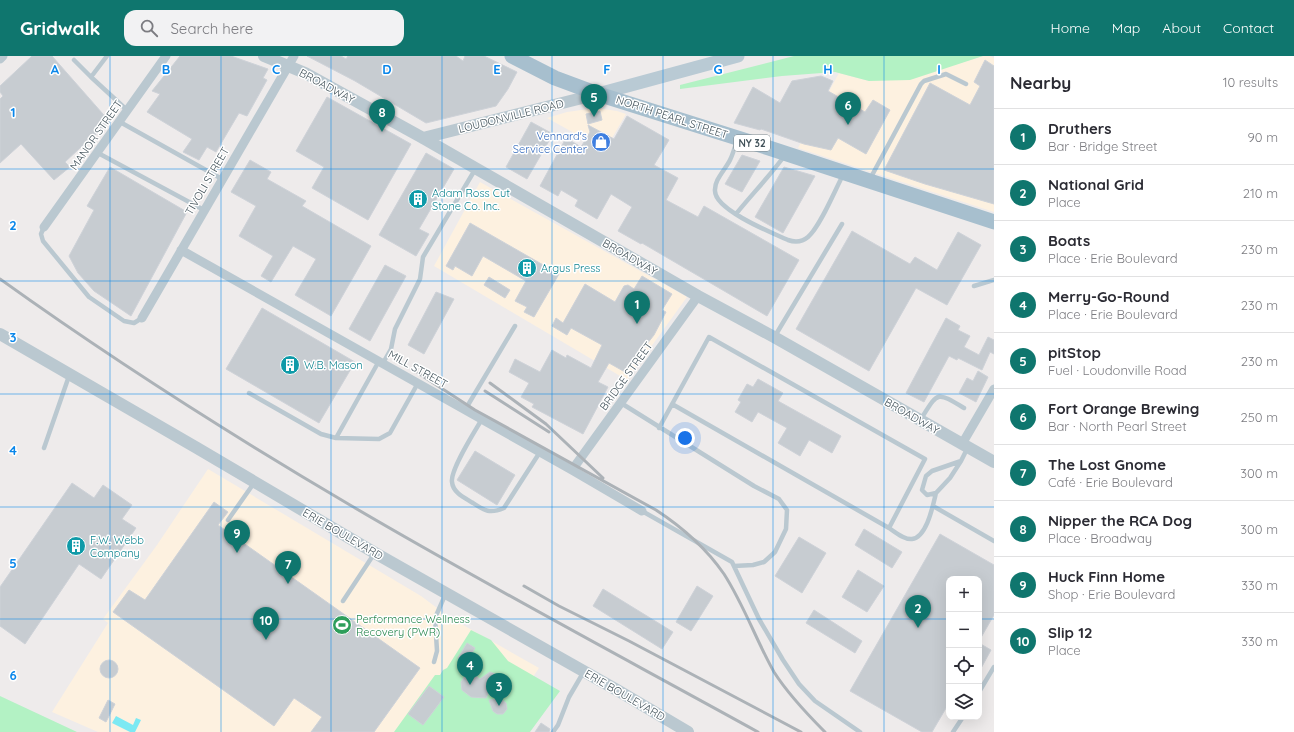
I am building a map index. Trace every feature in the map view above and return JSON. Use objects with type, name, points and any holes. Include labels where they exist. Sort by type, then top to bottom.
[{"type":"main road","name":"LOUDONVILLE ROAD","points":[[598,94],[707,62],[738,56]]},
{"type":"main road","name":"NORTH PEARL STREET","points":[[518,57],[555,78],[598,94],[994,222]]},
{"type":"street","name":"MANOR STREET","points":[[44,227],[166,56]]},
{"type":"street","name":"BROADWAY","points":[[264,56],[291,61],[698,296],[774,337],[994,462]]},
{"type":"street","name":"TIVOLI STREET","points":[[142,318],[291,61]]},
{"type":"street","name":"LOUDONVILLE ROAD","points":[[423,138],[598,94]]},
{"type":"street","name":"MILL STREET","points":[[181,250],[572,470],[642,512]]},
{"type":"street","name":"BRIDGE STREET","points":[[572,470],[698,296]]},
{"type":"street","name":"ERIE BOULEVARD","points":[[0,334],[375,553],[584,671],[688,732]]},
{"type":"street","points":[[965,446],[994,389]]},
{"type":"lane","points":[[91,77],[107,56]]},
{"type":"lane","points":[[74,60],[128,111]]},
{"type":"lane","points":[[869,181],[921,84],[924,81],[946,74],[966,84]]},
{"type":"lane","points":[[120,122],[222,179]]},
{"type":"lane","points":[[738,138],[730,160],[716,183],[714,191],[726,208],[768,232],[788,240],[795,242],[807,238],[815,230],[844,173]]},
{"type":"lane","points":[[98,153],[204,210]]},
{"type":"lane","points":[[736,214],[752,194],[773,172],[786,154]]},
{"type":"lane","points":[[336,438],[381,362],[391,349],[395,329],[420,279],[423,257],[476,168]]},
{"type":"lane","points":[[774,337],[842,224]]},
{"type":"lane","points":[[44,227],[41,234],[43,241],[89,297],[124,321],[134,323],[142,318]]},
{"type":"lane","points":[[974,286],[994,280]]},
{"type":"lane","points":[[465,410],[515,326]]},
{"type":"lane","points":[[659,428],[709,336],[925,459],[889,528]]},
{"type":"lane","points":[[44,448],[70,375]]},
{"type":"lane","points":[[249,394],[321,434],[336,438],[379,439],[390,433],[418,383]]},
{"type":"lane","points":[[920,420],[934,398],[940,396],[946,396],[964,408]]},
{"type":"lane","points":[[621,403],[754,486],[779,499],[787,510],[786,529],[775,552],[764,562],[753,565],[734,566]]},
{"type":"lane","points":[[672,404],[904,538],[912,539],[919,535],[929,521],[936,493],[950,478],[960,461],[965,446]]},
{"type":"lane","points":[[482,419],[454,472],[452,483],[457,493],[485,510],[495,512],[504,508],[540,452]]},
{"type":"lane","points":[[936,493],[927,495],[922,490],[926,476],[932,472],[960,461]]},
{"type":"lane","points":[[228,520],[255,482]]},
{"type":"lane","points":[[933,506],[994,541]]},
{"type":"lane","points":[[642,512],[732,562],[759,619],[799,684],[815,701],[860,732]]},
{"type":"lane","points":[[343,601],[375,553]]},
{"type":"lane","points":[[434,662],[437,651],[435,618],[446,593]]},
{"type":"lane","points":[[982,687],[994,667]]},
{"type":"lane","points":[[553,732],[558,725],[569,697],[584,671]]},
{"type":"lane","points":[[953,732],[961,720]]},
{"type":"shaded area","points":[[983,56],[990,56],[994,58],[994,212],[798,148],[839,73],[869,81],[960,63]]},
{"type":"shaded area","points":[[596,108],[626,114],[605,150],[547,118],[567,112]]},
{"type":"shaded area","points":[[480,182],[687,297],[627,380],[434,266]]},
{"type":"shaded area","points":[[208,469],[421,596],[449,617],[539,668],[496,732],[98,732],[52,712],[108,623],[103,619],[157,545]]},
{"type":"green space","points":[[794,56],[983,56],[910,80],[869,81],[835,72],[782,76],[680,89],[680,85]]},
{"type":"green space","points":[[471,630],[491,640],[508,661],[560,691],[530,732],[394,732],[435,675],[440,675],[443,670],[447,668]]},
{"type":"green space","points":[[0,696],[77,732],[0,732]]},
{"type":"water","points":[[116,716],[133,725],[136,718],[141,720],[135,732],[130,732],[112,723]]},
{"type":"building","points":[[32,56],[52,56],[110,122],[65,162],[70,167],[54,180],[21,144],[0,163],[0,99],[3,96],[0,92],[0,86]]},
{"type":"building","points":[[180,56],[231,56],[268,69],[263,78],[267,80],[247,116],[239,113],[216,152],[207,147],[199,160],[183,152],[192,139],[147,112],[160,94],[152,91]]},
{"type":"building","points":[[307,56],[341,56],[346,59],[348,56],[456,56],[463,61],[465,56],[484,56],[517,72],[508,89],[496,106],[426,123],[355,81]]},
{"type":"building","points":[[985,60],[994,66],[994,204],[925,184],[884,170],[930,83],[970,105],[980,86],[974,82]]},
{"type":"building","points":[[821,76],[833,81],[828,91],[865,112],[873,100],[890,110],[866,154],[838,138],[831,150],[804,144],[761,129],[734,123],[753,87],[780,103],[792,81]]},
{"type":"building","points":[[327,97],[411,144],[368,220],[312,188],[324,167],[296,151]]},
{"type":"building","points":[[600,111],[602,120],[588,124],[586,114]]},
{"type":"building","points":[[627,116],[669,140],[654,165],[678,178],[666,200],[698,217],[704,206],[799,260],[767,316],[642,243],[641,244],[618,231],[632,207],[611,194],[597,219],[575,206],[578,200],[561,190],[558,196],[540,186],[566,138],[581,147],[590,132],[588,125],[614,139]]},
{"type":"building","points":[[531,122],[553,134],[527,179],[506,167]]},
{"type":"building","name":"Adam Ross Cut Stone Co. Inc.","points":[[426,153],[454,169],[419,229],[429,234],[416,256],[379,235]]},
{"type":"building","points":[[742,155],[760,161],[742,192],[725,184]]},
{"type":"building","points":[[250,160],[271,172],[267,179],[306,201],[302,206],[371,246],[331,316],[295,295],[316,259],[293,246],[271,282],[261,276],[273,256],[239,236],[256,206],[231,192]]},
{"type":"building","points":[[110,167],[187,212],[131,316],[94,291],[78,273],[69,256],[94,210],[87,206]]},
{"type":"building","points":[[784,167],[815,176],[783,233],[755,217]]},
{"type":"building","name":"Argus Press","points":[[470,223],[559,274],[534,317],[524,312],[527,307],[515,301],[526,281],[483,256],[472,276],[455,266],[453,270],[446,266]]},
{"type":"building","points":[[852,231],[910,264],[915,257],[937,270],[958,232],[981,245],[947,305],[916,288],[869,371],[796,329]]},
{"type":"building","points":[[385,265],[406,276],[370,341],[349,329]]},
{"type":"building","points":[[642,276],[672,294],[662,310],[666,312],[654,335],[625,372],[609,363],[598,382],[608,387],[583,434],[532,407],[534,404],[521,397],[529,383],[509,372],[515,359],[540,372],[552,350],[566,358],[567,355],[591,368],[602,345],[571,328],[567,335],[552,326],[556,318],[563,323],[585,284],[615,302],[624,286],[628,285],[634,289]]},
{"type":"building","points":[[489,277],[510,290],[505,298],[484,285]]},
{"type":"building","points":[[436,292],[454,299],[424,354],[408,345]]},
{"type":"building","name":"W.B. Mason","points":[[262,308],[355,362],[319,423],[226,369]]},
{"type":"building","points":[[946,318],[960,326],[958,330],[970,336],[964,347],[979,355],[988,337],[994,340],[994,354],[990,352],[982,370],[958,358],[957,360],[949,356],[924,402],[906,393]]},
{"type":"building","points":[[978,371],[988,377],[976,402],[959,393],[967,378],[973,381]]},
{"type":"building","points":[[758,379],[783,393],[778,401],[841,436],[832,453],[809,440],[800,456],[778,443],[787,428],[758,412],[752,422],[735,412],[741,402],[738,400],[747,384],[753,387]]},
{"type":"building","points":[[475,451],[515,475],[497,505],[457,480]]},
{"type":"building","name":"F.W. Webb Company","points":[[72,483],[94,498],[103,485],[132,505],[122,519],[136,528],[101,579],[79,564],[25,644],[0,626],[0,587]]},
{"type":"building","points":[[214,502],[228,512],[218,525],[420,668],[374,732],[311,732],[322,717],[294,698],[274,726],[113,612],[129,590],[145,600]]},
{"type":"building","points":[[864,529],[902,552],[892,568],[855,545]]},
{"type":"building","points":[[940,534],[994,565],[994,615],[982,636],[982,576],[946,576],[946,708],[932,732],[922,732],[850,691]]},
{"type":"building","points":[[799,537],[826,553],[802,593],[775,576]]},
{"type":"building","points":[[858,570],[884,586],[867,612],[842,597]]},
{"type":"building","points":[[697,586],[713,596],[691,631],[676,622]]},
{"type":"building","points":[[603,589],[673,632],[662,649],[593,606]]},
{"type":"building","points":[[814,610],[862,641],[855,653],[806,623]]},
{"type":"building","points":[[467,643],[475,648],[466,662],[458,658]]},
{"type":"building","points":[[982,645],[991,650],[982,666]]},
{"type":"building","points":[[105,660],[113,660],[118,665],[116,676],[113,678],[105,678],[100,673],[100,665]]},
{"type":"building","points":[[490,672],[495,674],[497,680],[491,687],[486,698],[471,697],[462,690],[461,682],[465,676],[472,674],[480,679]]},
{"type":"building","points":[[429,686],[444,697],[423,725],[408,714]]},
{"type":"building","points":[[501,699],[506,703],[507,709],[503,714],[497,714],[493,711],[489,700]]},
{"type":"building","points":[[108,700],[115,704],[106,722],[99,718]]},
{"type":"building","points":[[541,723],[550,729],[549,732],[535,732]]},
{"type":"railway","points":[[0,279],[129,368],[305,479],[553,620],[758,732]]},
{"type":"railway","points":[[418,373],[475,410],[656,510],[693,539],[717,564],[724,574],[738,598],[779,680],[811,718],[825,732]]},
{"type":"railway","points":[[490,383],[546,424],[603,478]]},
{"type":"railway","points":[[485,391],[549,432]]},
{"type":"railway","points":[[524,586],[559,606],[629,641],[801,732]]},
{"type":"place","name":"pitStop","points":[[594,117]]},
{"type":"place","name":"Fort Orange Brewing","points":[[848,125]]},
{"type":"place","name":"Nipper the RCA Dog","points":[[382,132]]},
{"type":"place","name":"Vennard's Service Center","points":[[601,142]]},
{"type":"place","name":"Adam Ross Cut Stone Co. Inc.","points":[[418,199]]},
{"type":"place","name":"Argus Press","points":[[527,268]]},
{"type":"place","name":"Druthers","points":[[637,324]]},
{"type":"place","name":"W.B. Mason","points":[[290,365]]},
{"type":"place","name":"F.W. Webb Company","points":[[76,546]]},
{"type":"place","name":"Huck Finn Home","points":[[237,553]]},
{"type":"place","name":"The Lost Gnome","points":[[288,584]]},
{"type":"place","name":"Performance Wellness Recovery (PWR)","points":[[342,625]]},
{"type":"place","name":"National Grid","points":[[918,628]]},
{"type":"place","name":"Slip 12","points":[[266,640]]},
{"type":"place","name":"Merry-Go-Round","points":[[470,685]]},
{"type":"place","name":"Boats","points":[[499,706]]}]
